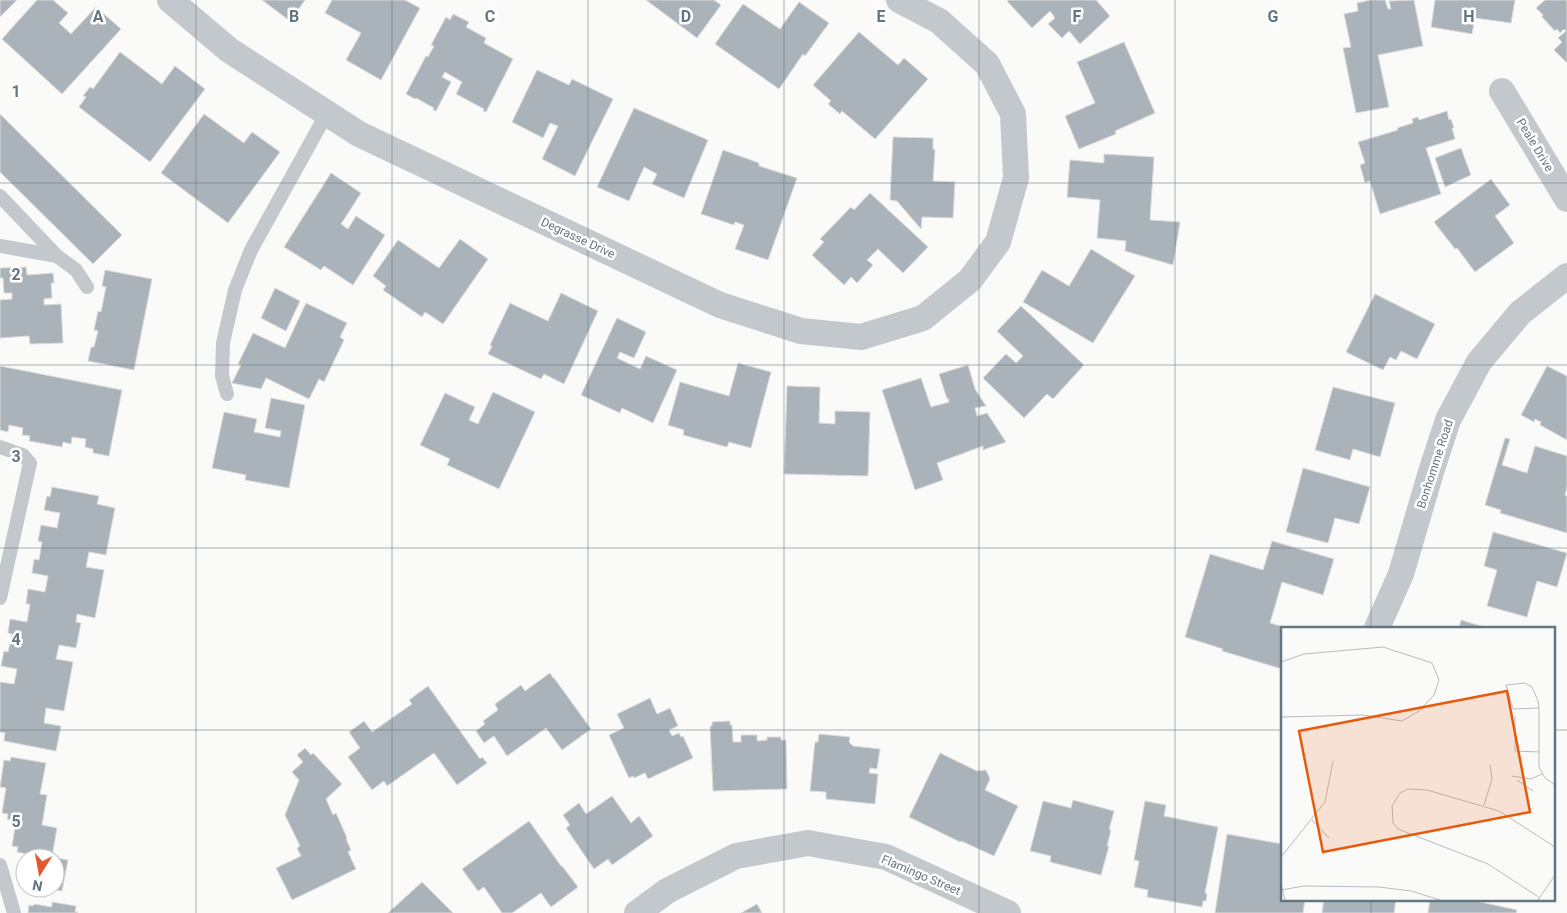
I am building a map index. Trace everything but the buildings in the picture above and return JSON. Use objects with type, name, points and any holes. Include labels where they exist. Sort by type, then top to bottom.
[{"type":"street","name":"Degrasse Drive","points":[[170,0],[229,50],[359,134],[720,305],[801,331],[861,337],[923,318],[970,280],[998,242],[1016,178],[1013,114],[987,64],[939,21],[899,0]]},
{"type":"street","name":"Peale Drive","points":[[1502,91],[1567,199]]},
{"type":"street","name":"Bonhomme Road","points":[[1377,627],[1401,574],[1448,420],[1479,362],[1520,313],[1567,276]]},
{"type":"street","name":"Flamingo Street","points":[[637,913],[667,891],[736,856],[808,843],[886,857],[1008,913]]},
{"type":"lane","points":[[227,394],[222,376],[223,343],[235,290],[251,250],[327,113]]},
{"type":"lane","points":[[0,196],[57,256],[76,270],[87,287]]},
{"type":"lane","points":[[0,246],[57,256]]},
{"type":"lane","points":[[0,447],[23,455],[30,463],[0,598]]},
{"type":"lane","points":[[0,865],[14,913]]}]
